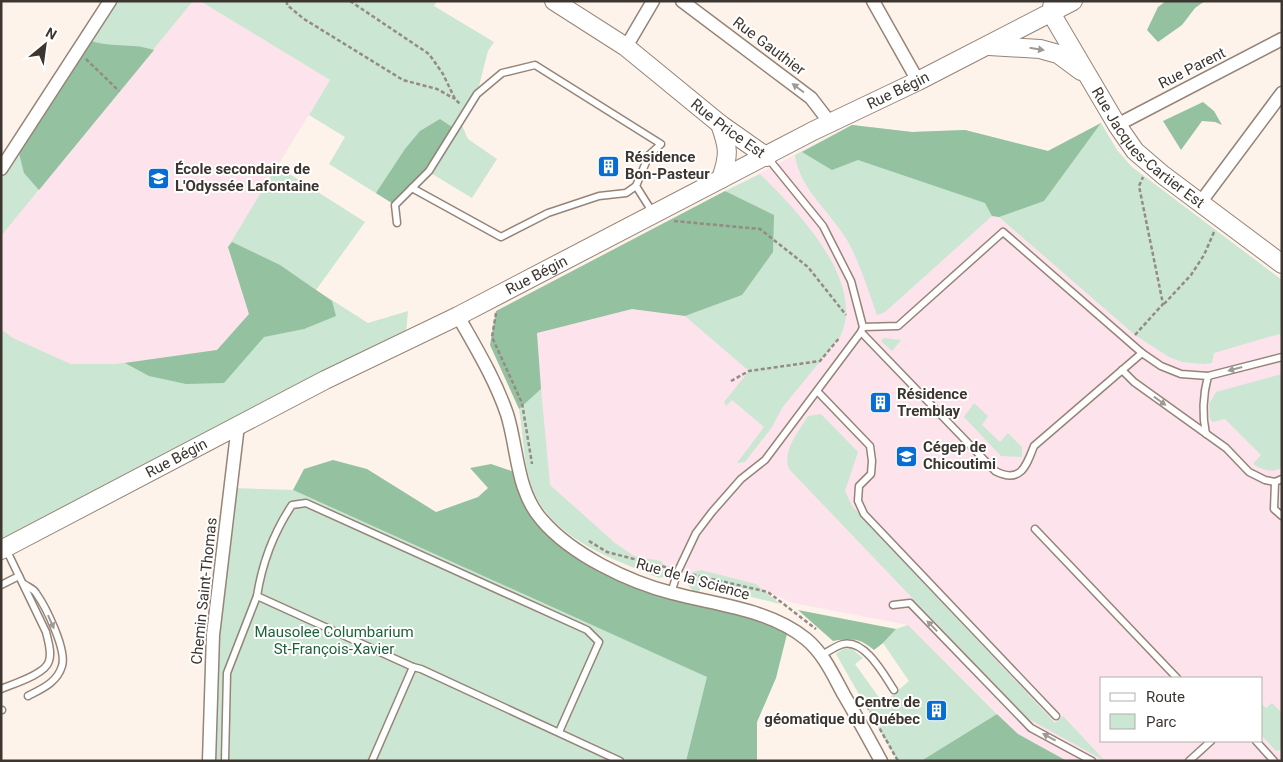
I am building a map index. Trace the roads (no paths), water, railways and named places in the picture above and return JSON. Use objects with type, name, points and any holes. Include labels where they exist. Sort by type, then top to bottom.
[{"type":"street","points":[[1,169],[110,1]]},
{"type":"street","name":"Rue Price Est","points":[[554,1],[626,47],[720,124],[767,157]]},
{"type":"street","points":[[626,47],[653,1]]},
{"type":"street","name":"Rue Gauthier","points":[[682,1],[811,98],[831,124]]},
{"type":"street","points":[[873,1],[918,81]]},
{"type":"street","name":"Rue Bégin","points":[[3,549],[325,380],[661,217],[721,179],[767,157],[813,131],[831,124],[988,46],[1052,7],[1073,1]]},
{"type":"street","name":"Rue Jacques-Cartier Est","points":[[1052,7],[1088,77],[1135,151],[1163,175],[1282,264]]},
{"type":"street","name":"Rue Parent","points":[[1117,125],[1282,39]]},
{"type":"street","points":[[988,46],[1040,49],[1058,54],[1088,77]]},
{"type":"street","points":[[1200,203],[1282,93]]},
{"type":"street","points":[[720,124],[728,145],[727,161],[721,179]]},
{"type":"street","name":"Rue de la Science","points":[[458,316],[493,378],[507,415],[520,474],[528,499],[542,520],[567,542],[597,562],[630,580],[671,593],[763,616],[789,626],[827,652],[881,761]]},
{"type":"street","name":"Chemin Saint-Thomas","points":[[209,761],[213,635],[238,425]]},
{"type":"lane","points":[[397,223],[395,204],[412,188],[429,172],[477,94],[502,73],[535,65],[661,144],[650,155],[636,186],[626,193],[599,196],[548,213],[501,238],[412,188]]},
{"type":"lane","name":"Rue Price Est","points":[[767,157],[823,226],[851,280],[862,329]]},
{"type":"lane","points":[[636,186],[661,217]]},
{"type":"lane","points":[[862,329],[898,326],[1003,232],[1142,353],[1161,366],[1181,374],[1208,376],[1282,357]]},
{"type":"lane","points":[[862,329],[995,471],[1003,476],[1021,473],[1034,446],[1142,353]]},
{"type":"lane","points":[[671,593],[678,571],[696,533],[741,479],[765,460],[818,392],[862,329]]},
{"type":"lane","points":[[1122,370],[1134,382],[1226,448],[1249,472],[1265,480],[1278,481],[1274,509],[1282,516]]},
{"type":"lane","points":[[1206,434],[1203,421],[1204,389],[1208,376]]},
{"type":"lane","points":[[818,392],[870,446],[871,474],[859,486],[858,501],[864,514],[1056,716]]},
{"type":"lane","points":[[225,761],[227,674],[257,596],[260,576],[280,522],[292,505],[306,503],[587,630],[598,642],[559,732]]},
{"type":"lane","points":[[1035,529],[1176,677]]},
{"type":"lane","points":[[2,688],[28,678],[44,669],[49,661],[50,648],[46,632],[19,576],[3,549]]},
{"type":"lane","points":[[1,585],[19,576]]},
{"type":"lane","points":[[23,584],[35,591],[42,603],[54,627],[63,657],[62,666],[51,683],[28,696]]},
{"type":"lane","points":[[257,596],[620,761]]},
{"type":"lane","points":[[893,605],[910,603],[1031,728],[1092,761]]},
{"type":"lane","points":[[827,652],[844,644],[850,644],[864,650],[894,690]]},
{"type":"lane","points":[[372,761],[413,667]]},
{"type":"lane","points":[[1189,761],[1210,742]]},
{"type":"lane","points":[[1257,742],[1274,761]]},
{"type":"place","name":"Résidence Bon-Pasteur","points":[[609,166]]},
{"type":"place","name":"École secondaire de L'Odyssée Lafontaine","points":[[159,178]]},
{"type":"place","name":"Résidence Tremblay","points":[[881,403]]},
{"type":"place","name":"Cégep de Chicoutimi","points":[[907,456]]},
{"type":"place","name":"Centre de géomatique du Québec","points":[[936,711]]},
{"type":"park label","name":"Mausolee Columbarium St-François-Xavier","points":[[334,640]]}]
